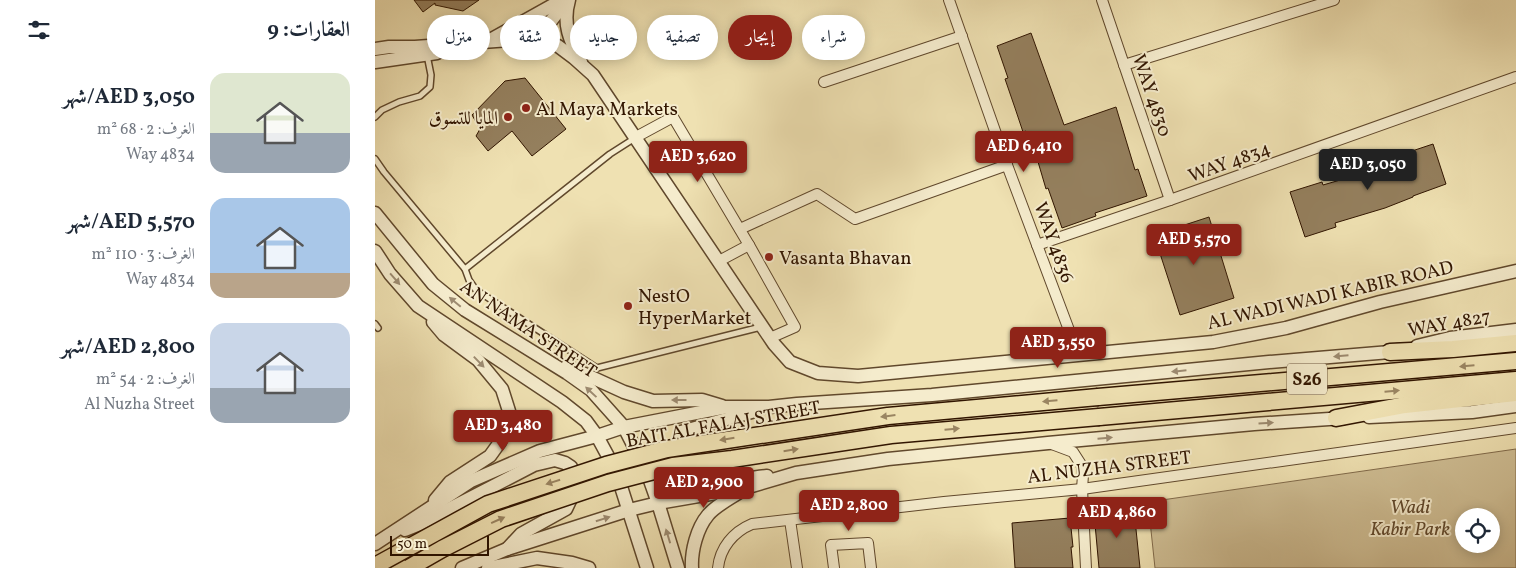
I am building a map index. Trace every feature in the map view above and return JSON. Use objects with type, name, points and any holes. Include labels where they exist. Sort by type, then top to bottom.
[{"type":"main road","points":[[1390,352],[1516,344]]},
{"type":"main road","name":"BAIT AL FALAJ STREET","points":[[375,566],[488,504],[606,465],[667,449],[888,416],[1516,361]]},
{"type":"main road","name":"BAIT AL FALAJ STREET","points":[[409,568],[501,519],[608,483],[673,466],[891,435],[1516,380]]},
{"type":"main road","points":[[1336,418],[1405,406],[1516,392]]},
{"type":"street","points":[[490,39],[562,0]]},
{"type":"street","points":[[556,15],[568,0]]},
{"type":"street","points":[[568,0],[566,24],[570,38],[583,66]]},
{"type":"street","name":"WAY 4836","points":[[949,0],[1007,165],[1078,354]]},
{"type":"street","name":"WAY 4830","points":[[1102,0],[1170,200]]},
{"type":"street","points":[[1124,65],[1334,0]]},
{"type":"street","points":[[823,82],[962,36]]},
{"type":"street","points":[[375,49],[427,46]]},
{"type":"street","name":"AL WADI WADI KABIR ROAD","points":[[560,48],[593,75],[766,332],[791,362],[818,373],[858,376],[1213,342],[1286,328],[1381,302],[1516,272]]},
{"type":"street","points":[[375,62],[427,55]]},
{"type":"street","name":"WAY 4834","points":[[1037,245],[1170,200],[1516,77]]},
{"type":"street","points":[[636,137],[673,117],[795,327],[766,332]]},
{"type":"street","points":[[740,230],[817,194],[855,219],[1007,165]]},
{"type":"street","name":"AN NAMA STREET","points":[[375,213],[433,284],[465,310],[541,356],[591,390],[624,427],[647,472],[678,568]]},
{"type":"street","points":[[719,261],[749,245]]},
{"type":"street","points":[[375,251],[390,274],[444,335],[478,360],[501,389],[509,412],[506,428],[500,442],[490,456],[450,482],[427,509]]},
{"type":"street","points":[[418,306],[561,402],[586,421],[597,436],[616,470],[647,568]]},
{"type":"street","name":"WAY 4827","points":[[769,407],[951,393],[1390,352],[1450,338],[1516,330]]},
{"type":"street","points":[[541,356],[587,374],[624,392],[653,401],[701,400],[727,407]]},
{"type":"street","points":[[769,407],[681,432],[678,440],[680,457],[689,469],[703,478],[718,481],[796,473],[888,459],[1048,443],[1336,418],[1463,413],[1516,406]]},
{"type":"street","points":[[379,541],[471,481],[540,451],[624,427],[727,407],[769,407]]},
{"type":"street","name":"AL NUZHA STREET","points":[[718,568],[719,556],[731,538],[741,528],[752,524],[944,502],[1082,489],[1516,428]]},
{"type":"street","points":[[1048,443],[1073,452],[1083,466],[1082,489],[1086,568]]},
{"type":"street","points":[[379,541],[420,524],[534,465],[555,460],[571,467],[574,492],[566,510],[521,534],[507,549]]},
{"type":"street","points":[[462,568],[507,549],[629,510],[745,488],[796,473]]},
{"type":"street","points":[[692,568],[699,528],[709,513],[745,488]]},
{"type":"street","points":[[790,520],[797,568]]},
{"type":"street","points":[[834,568],[831,546],[868,543],[871,568]]},
{"type":"street","points":[[488,568],[537,558],[572,562],[589,568]]},
{"type":"lane","points":[[375,117],[382,110],[399,102],[420,96],[430,88],[431,75],[428,60]]},
{"type":"lane","points":[[465,269],[610,154],[636,137]]},
{"type":"lane","points":[[375,159],[383,172],[465,269],[469,280],[476,290],[597,368],[732,334],[766,332]]},
{"type":"green space","name":"Wadi Kabir Park","points":[[1516,449],[1516,568],[1155,568],[1148,502]]},
{"type":"building","points":[[414,0],[479,0],[463,11],[435,5],[435,3],[423,12]]},
{"type":"building","points":[[1031,33],[1064,125],[1116,107],[1135,170],[1138,169],[1147,196],[1095,213],[1096,216],[1062,228],[1048,188],[1046,189],[1036,155],[1026,131],[1023,132],[1005,79],[1008,78],[997,46]]},
{"type":"building","points":[[525,78],[566,129],[532,156],[512,131],[488,151],[476,136],[480,129],[472,115],[505,81]]},
{"type":"building","points":[[1433,144],[1446,184],[1385,208],[1335,223],[1336,227],[1305,237],[1290,192],[1322,182],[1323,185],[1371,171],[1370,168]]},
{"type":"building","points":[[1209,217],[1234,298],[1180,315],[1154,235]]},
{"type":"building","points":[[1120,507],[1120,511],[1134,510],[1140,568],[1099,568],[1094,513],[1107,512],[1106,508]]},
{"type":"building","points":[[1070,518],[1073,568],[1015,568],[1012,523]]},
{"type":"place","name":"Al Maya Markets","points":[[526,108]]},
{"type":"place","name":"المايا للتسوق","points":[[508,117]]},
{"type":"place","name":"Vasanta Bhavan","points":[[769,257]]},
{"type":"place","name":"NestO HyperMarket","points":[[628,306]]}]
